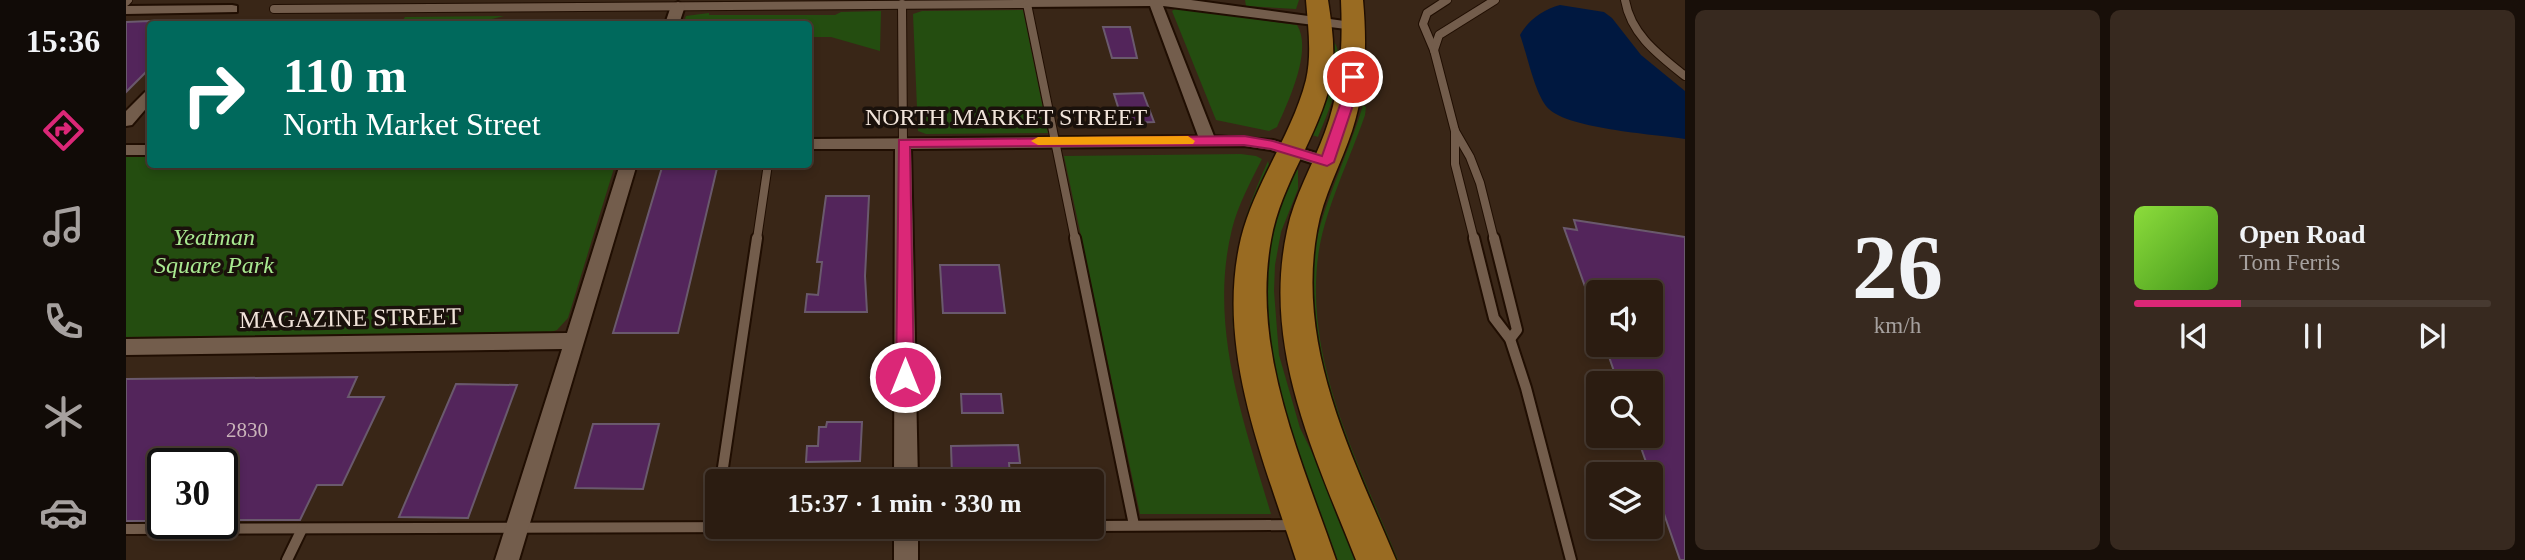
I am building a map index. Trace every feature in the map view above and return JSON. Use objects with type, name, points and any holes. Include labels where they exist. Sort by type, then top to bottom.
[{"type":"main road","points":[[1352,0],[1353,77],[1348,102],[1307,209],[1296,256],[1294,287],[1303,362],[1323,430],[1376,560]]},
{"type":"main road","points":[[1316,560],[1259,381],[1252,321],[1252,267],[1256,238],[1318,79],[1318,11]]},
{"type":"street","points":[[1027,4],[1154,1],[1318,11],[1354,26]]},
{"type":"street","points":[[1154,1],[1208,141]]},
{"type":"street","points":[[673,21],[679,3]]},
{"type":"street","points":[[126,10],[236,5]]},
{"type":"street","points":[[220,21],[236,5]]},
{"type":"street","points":[[126,121],[147,98]]},
{"type":"street","name":"NORTH MARKET STREET","points":[[812,144],[1255,142],[1290,149],[1327,162]]},
{"type":"street","points":[[904,143],[906,469]]},
{"type":"street","points":[[126,150],[147,150]]},
{"type":"street","points":[[507,560],[628,168]]},
{"type":"street","name":"MAGAZINE STREET","points":[[126,347],[575,341]]},
{"type":"street","points":[[906,539],[906,560]]},
{"type":"lane","points":[[1447,0],[1424,17],[1425,32],[1434,50],[1455,131],[1480,183],[1517,330],[1510,339]]},
{"type":"lane","points":[[1434,50],[1439,35],[1495,0]]},
{"type":"lane","points":[[1625,0],[1639,33],[1653,49],[1685,76]]},
{"type":"lane","points":[[274,9],[679,3],[1027,4],[1133,526]]},
{"type":"lane","points":[[902,5],[904,143]]},
{"type":"lane","points":[[1455,131],[1455,164],[1494,318],[1510,339],[1571,560]]},
{"type":"lane","points":[[723,469],[767,168]]},
{"type":"lane","points":[[1104,526],[1305,525]]},
{"type":"lane","points":[[126,529],[705,527]]},
{"type":"lane","points":[[287,560],[302,529]]},
{"type":"green space","points":[[1245,0],[1299,0],[1296,9],[1246,6]]},
{"type":"green space","points":[[1176,8],[1297,25],[1301,36],[1301,62],[1277,127],[1269,131],[1216,120],[1172,11]]},
{"type":"green space","points":[[1023,10],[1048,133],[926,134],[918,131],[913,14],[922,11]]},
{"type":"green space","points":[[881,11],[880,51],[831,37],[812,37],[812,21],[684,21],[686,16],[709,13],[835,15],[841,12]]},
{"type":"green space","points":[[504,16],[487,21],[402,21],[405,17]]},
{"type":"green space","points":[[1331,38],[1337,48],[1339,73],[1318,137],[1309,134]]},
{"type":"green space","points":[[1363,105],[1366,107],[1365,115],[1333,199],[1319,250],[1316,290],[1319,330],[1326,370],[1351,448],[1398,560],[1391,560],[1346,447],[1320,367],[1313,326],[1311,286],[1315,247]]},
{"type":"green space","points":[[1241,154],[1262,159],[1241,202],[1232,229],[1224,302],[1227,338],[1240,409],[1271,514],[1140,514],[1064,156]]},
{"type":"green space","name":"Yeatman Square Park","points":[[126,157],[147,157],[147,168],[614,168],[568,318],[557,330],[548,333],[126,337]]},
{"type":"green space","points":[[1268,161],[1270,170],[1237,328],[1233,329],[1234,283],[1239,243],[1250,204]]},
{"type":"green space","points":[[1293,169],[1298,170],[1298,189],[1281,232],[1275,265],[1274,291],[1279,355],[1300,428],[1344,517],[1361,560],[1333,560],[1283,417],[1263,323],[1270,231]]},
{"type":"water","points":[[1560,5],[1604,12],[1612,18],[1641,55],[1685,91],[1685,139],[1589,125],[1556,114],[1546,106],[1534,82],[1520,35],[1537,16]]},
{"type":"building","points":[[147,21],[147,71],[126,92],[126,22]]},
{"type":"building","points":[[1103,27],[1130,27],[1137,58],[1112,58]]},
{"type":"building","points":[[1143,93],[1154,122],[1123,123],[1114,94]]},
{"type":"building","points":[[662,168],[717,168],[678,333],[613,333]]},
{"type":"building","points":[[826,196],[869,196],[865,276],[867,312],[805,312],[807,294],[818,295],[822,262],[817,262]]},
{"type":"building","points":[[1574,220],[1685,237],[1685,560],[1680,560],[1663,511],[1663,462],[1646,462],[1641,448],[1663,448],[1663,371],[1614,371],[1609,357],[1663,357],[1663,280],[1586,280],[1586,289],[1564,228],[1577,230]]},
{"type":"building","points":[[940,265],[999,265],[1005,313],[943,313]]},
{"type":"building","points":[[357,377],[348,397],[384,397],[342,485],[317,485],[300,520],[238,520],[238,448],[147,448],[147,521],[126,521],[126,379]]},
{"type":"building","points":[[456,384],[517,385],[468,518],[399,517]]},
{"type":"building","points":[[961,394],[1001,394],[1003,413],[962,413]]},
{"type":"building","points":[[827,422],[862,422],[860,461],[806,462],[807,446],[818,446],[819,427],[826,427]]},
{"type":"building","points":[[593,424],[659,424],[643,489],[575,488]]},
{"type":"building","points":[[1018,445],[1020,463],[1009,463],[1010,469],[952,469],[951,446]]},
{"type":"slow traffic","points":[[1038,141],[1188,141]]},
{"type":"route","points":[[905,377],[904,143],[1244,141],[1290,149],[1327,162],[1348,102],[1353,77]]}]
